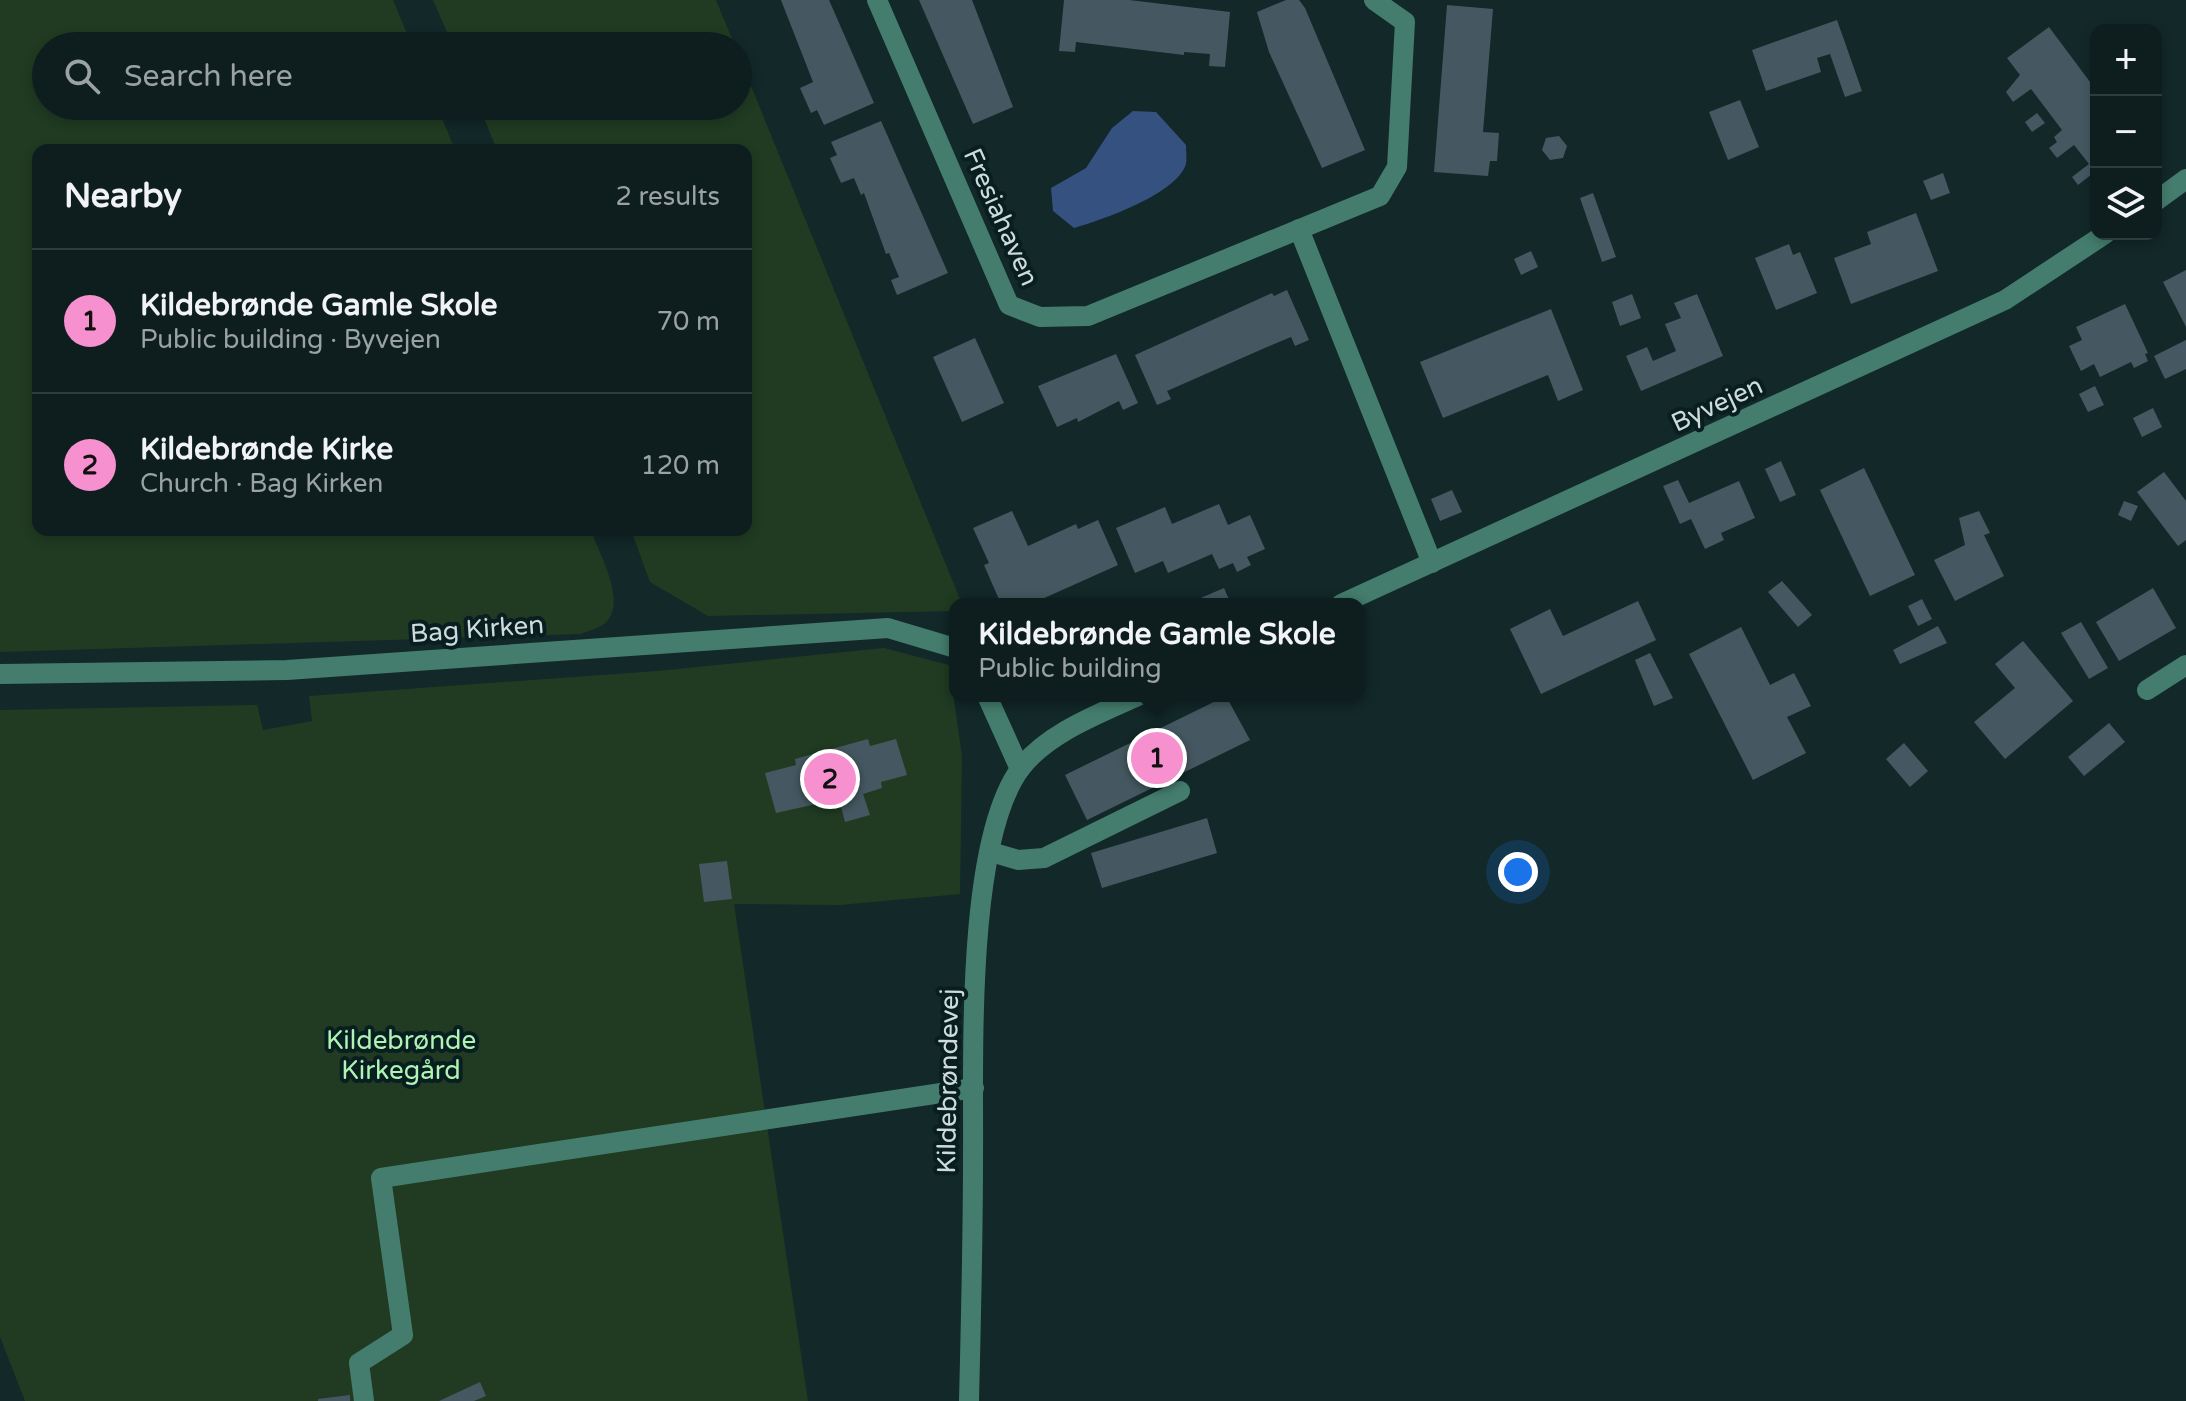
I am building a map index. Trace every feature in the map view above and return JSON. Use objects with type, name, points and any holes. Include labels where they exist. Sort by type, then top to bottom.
[{"type":"street","name":"Fresiahaven","points":[[877,0],[1009,305],[1040,317],[1088,316],[1380,196],[1397,167],[1405,22],[1374,0]]},
{"type":"street","points":[[2162,197],[2186,179]]},
{"type":"street","points":[[1299,229],[1432,563]]},
{"type":"street","name":"Byvejen","points":[[1354,598],[2005,300],[2096,240]]},
{"type":"street","name":"Bag Kirken","points":[[0,674],[287,670],[888,628],[949,646]]},
{"type":"street","points":[[2147,690],[2186,665]]},
{"type":"street","points":[[990,702],[1020,769],[1050,742],[1086,720],[1125,702]]},
{"type":"street","name":"Kildebrøndevej","points":[[969,1401],[974,992],[997,817],[1020,769]]},
{"type":"street","points":[[991,852],[1018,860],[1044,858],[1180,791]]},
{"type":"street","points":[[364,1401],[359,1363],[403,1335],[381,1178],[974,1088]]},
{"type":"green space","points":[[0,0],[393,0],[406,32],[32,32],[32,120],[443,120],[453,144],[32,144],[32,536],[593,536],[610,578],[614,604],[611,615],[604,624],[581,634],[0,652]]},
{"type":"green space","points":[[433,0],[716,0],[729,32],[447,32]]},
{"type":"green space","points":[[752,88],[960,598],[949,598],[949,611],[708,616],[650,582],[633,536],[752,536],[752,144],[495,144],[485,120],[752,120]]},
{"type":"green space","name":"Kildebrønde Kirkegård","points":[[884,648],[949,665],[949,702],[954,702],[962,756],[960,894],[840,905],[734,904],[808,1401],[25,1401],[0,1337],[0,710],[257,705],[263,730],[312,721],[309,696],[657,671]]},
{"type":"water","points":[[1133,111],[1156,112],[1186,145],[1186,164],[1169,186],[1154,195],[1074,228],[1053,211],[1051,188],[1086,168],[1112,128]]},
{"type":"building","points":[[781,0],[829,0],[874,103],[824,125],[817,110],[811,113],[800,88],[813,82]]},
{"type":"building","points":[[919,0],[972,0],[1013,107],[973,124]]},
{"type":"building","points":[[1064,0],[1129,0],[1230,12],[1225,67],[1209,66],[1210,54],[1184,52],[1184,55],[1076,42],[1075,52],[1059,51]]},
{"type":"building","points":[[1286,0],[1299,0],[1305,8],[1365,150],[1322,168],[1269,52],[1257,12]]},
{"type":"building","points":[[1447,5],[1493,9],[1483,132],[1499,133],[1497,161],[1490,161],[1488,176],[1434,172]]},
{"type":"building","points":[[1837,20],[1862,91],[1845,97],[1830,54],[1817,58],[1821,72],[1766,91],[1752,50]]},
{"type":"building","points":[[2049,27],[2090,82],[2090,176],[2078,185],[2072,177],[2089,164],[2074,145],[2057,158],[2049,148],[2057,142],[2054,137],[2062,130],[2031,89],[2013,102],[2006,92],[2020,75],[2007,58]]},
{"type":"building","points":[[1740,100],[1759,147],[1728,160],[1709,112]]},
{"type":"building","points":[[2037,113],[2045,123],[2032,132],[2025,122]]},
{"type":"building","points":[[881,121],[948,273],[897,295],[891,280],[899,277],[889,253],[886,254],[864,193],[861,195],[854,178],[841,183],[830,158],[837,155],[831,142]]},
{"type":"building","points":[[1559,136],[1567,146],[1563,158],[1550,160],[1542,150],[1546,138]]},
{"type":"building","points":[[1943,173],[1950,193],[1931,200],[1923,181]]},
{"type":"building","points":[[1593,193],[1616,257],[1602,262],[1580,198]]},
{"type":"building","points":[[1916,213],[1938,271],[1851,304],[1834,258],[1871,244],[1867,232]]},
{"type":"building","points":[[1789,244],[1793,255],[1800,252],[1817,293],[1776,310],[1755,258]]},
{"type":"building","points":[[1531,251],[1538,267],[1521,275],[1514,259]]},
{"type":"building","points":[[2186,270],[2186,327],[2163,282]]},
{"type":"building","points":[[1287,290],[1309,340],[1295,346],[1291,337],[1267,347],[1167,391],[1171,399],[1157,405],[1135,355],[1272,293],[1274,296]]},
{"type":"building","points":[[1632,294],[1641,318],[1620,326],[1612,302]]},
{"type":"building","points":[[1697,294],[1723,356],[1641,391],[1626,356],[1647,347],[1653,361],[1676,351],[1665,324],[1681,318],[1674,303]]},
{"type":"building","points":[[2125,304],[2148,353],[2145,354],[2148,361],[2134,368],[2131,362],[2100,377],[2094,364],[2081,371],[2069,346],[2082,340],[2076,327]]},
{"type":"building","points":[[1551,309],[1583,390],[1558,401],[1548,375],[1443,418],[1420,362]]},
{"type":"building","points":[[975,338],[1004,403],[962,422],[933,357]]},
{"type":"building","points":[[2186,340],[2186,369],[2165,379],[2154,356]]},
{"type":"building","points":[[1116,354],[1138,403],[1123,410],[1119,401],[1078,422],[1077,418],[1057,427],[1038,386]]},
{"type":"building","points":[[2095,386],[2104,405],[2088,412],[2079,394]]},
{"type":"building","points":[[2153,408],[2162,427],[2142,437],[2133,418]]},
{"type":"building","points":[[1781,461],[1796,495],[1780,502],[1765,469]]},
{"type":"building","points":[[1864,468],[1915,575],[1870,596],[1820,490]]},
{"type":"building","points":[[2164,472],[2186,501],[2186,540],[2178,546],[2137,492]]},
{"type":"building","points":[[1678,480],[1689,503],[1739,481],[1755,518],[1721,533],[1724,540],[1705,549],[1691,519],[1680,524],[1663,486]]},
{"type":"building","points":[[1452,490],[1462,512],[1440,521],[1431,499]]},
{"type":"building","points":[[2124,501],[2138,506],[2131,521],[2118,515]]},
{"type":"building","points":[[1219,504],[1228,525],[1250,515],[1265,549],[1247,557],[1251,565],[1237,572],[1233,563],[1219,569],[1212,554],[1168,573],[1163,561],[1135,573],[1116,528],[1165,507],[1172,524]]},
{"type":"building","points":[[1012,511],[1028,546],[1076,524],[1078,529],[1098,520],[1118,565],[1044,598],[998,598],[984,565],[989,563],[973,528]]},
{"type":"building","points":[[1979,511],[1990,533],[1984,535],[2004,576],[1955,601],[1934,560],[1965,545],[1959,518]]},
{"type":"building","points":[[1782,581],[1812,615],[1798,627],[1768,592]]},
{"type":"building","points":[[1224,588],[1228,598],[1201,598]]},
{"type":"building","points":[[2153,588],[2176,628],[2119,661],[2096,622]]},
{"type":"building","points":[[1922,599],[1932,619],[1918,626],[1908,606]]},
{"type":"building","points":[[1638,601],[1656,640],[1541,694],[1510,629],[1550,609],[1563,636]]},
{"type":"building","points":[[2081,622],[2108,668],[2089,679],[2061,633]]},
{"type":"building","points":[[1938,626],[1947,643],[1900,664],[1893,650]]},
{"type":"building","points":[[1741,627],[1770,685],[1794,673],[1811,706],[1787,717],[1806,753],[1753,780],[1689,654]]},
{"type":"building","points":[[2023,641],[2073,701],[2005,759],[1974,722],[2015,688],[1995,664]]},
{"type":"building","points":[[1650,653],[1673,698],[1654,706],[1635,660]]},
{"type":"building","points":[[1214,702],[1229,702],[1250,740],[1087,820],[1065,775]]},
{"type":"building","points":[[2109,723],[2125,742],[2084,776],[2068,757]]},
{"type":"building","points":[[868,739],[870,746],[896,739],[907,775],[881,782],[882,788],[863,794],[870,815],[845,822],[839,799],[776,813],[765,773],[796,765],[795,759]]},
{"type":"building","points":[[1904,743],[1928,771],[1910,787],[1886,759]]},
{"type":"building","points":[[1207,818],[1217,853],[1102,888],[1091,853]]},
{"type":"building","points":[[727,861],[732,899],[704,902],[699,864]]},
{"type":"building","points":[[480,1382],[486,1396],[474,1401],[439,1401]]},
{"type":"building","points":[[350,1395],[350,1401],[318,1401],[318,1399]]},
{"type":"place","name":"Kildebrønde Gamle Skole","points":[[1157,758]]},
{"type":"place","name":"Kildebrønde Kirke","points":[[830,779]]}]
